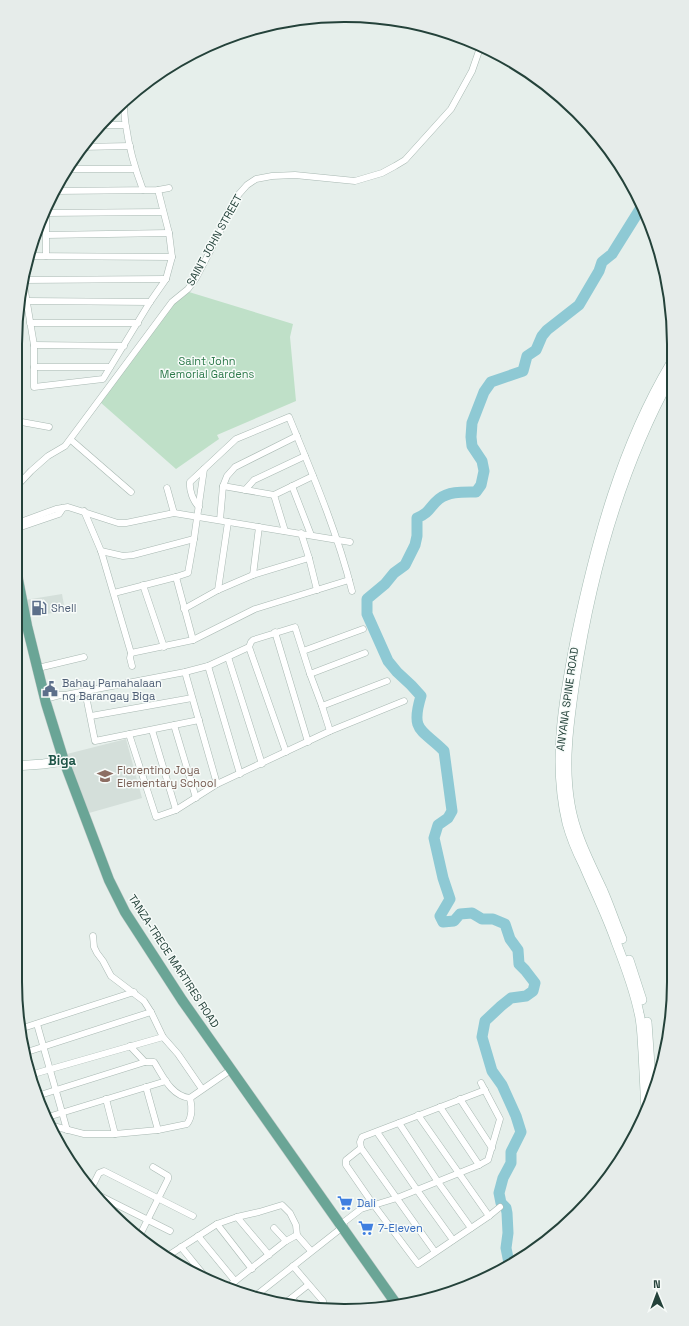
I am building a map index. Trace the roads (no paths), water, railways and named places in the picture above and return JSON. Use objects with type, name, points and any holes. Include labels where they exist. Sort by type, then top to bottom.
[{"type":"main road","name":"ANYANA SPINE ROAD","points":[[645,1097],[640,1015],[633,989],[616,941],[576,850],[568,826],[563,808],[560,754],[563,716],[571,660],[588,580],[599,538],[612,495],[636,433],[650,402],[667,370]]},
{"type":"main road","name":"ANYANA SPINE ROAD","points":[[651,1081],[646,1013],[622,939],[604,893],[582,846],[574,823],[567,777],[567,754],[570,718],[578,660],[595,580],[606,539],[642,435],[667,384]]},
{"type":"main road","name":"TANZA-TRECE MARTIRES ROAD","points":[[22,600],[46,701],[64,761],[109,880],[125,912],[182,1000],[393,1300]]},
{"type":"main road","points":[[22,766],[64,761]]},
{"type":"street","name":"SAINT JOHN STREET","points":[[22,481],[45,459],[60,450],[71,440],[172,302],[188,289],[196,278],[218,236],[229,210],[239,194],[247,185],[256,179],[272,176],[295,175],[355,181],[382,173],[395,166],[405,160],[451,108],[472,71],[479,52]]},
{"type":"street","points":[[124,109],[125,125],[135,169],[143,190]]},
{"type":"street","points":[[108,125],[125,125]]},
{"type":"street","points":[[90,147],[130,146]]},
{"type":"street","points":[[74,169],[135,169]]},
{"type":"street","points":[[61,191],[158,190],[169,188]]},
{"type":"street","points":[[26,296],[34,345],[34,387],[103,378],[166,279],[172,257],[169,233],[158,190]]},
{"type":"street","points":[[51,211],[163,212]]},
{"type":"street","points":[[46,225],[46,256]]},
{"type":"street","points":[[46,235],[169,233]]},
{"type":"street","points":[[34,256],[172,257]]},
{"type":"street","points":[[28,280],[166,279]]},
{"type":"street","points":[[27,301],[150,302]]},
{"type":"street","points":[[30,323],[138,324]]},
{"type":"street","points":[[34,345],[124,346]]},
{"type":"street","points":[[34,367],[110,367]]},
{"type":"street","points":[[199,507],[194,502],[190,482],[236,439],[289,417],[336,539],[352,591]]},
{"type":"street","points":[[22,422],[49,426]]},
{"type":"street","points":[[220,520],[224,486],[227,476],[235,467],[297,436]]},
{"type":"street","points":[[71,440],[131,492]]},
{"type":"street","points":[[245,490],[254,480],[305,456]]},
{"type":"street","points":[[114,593],[188,573],[204,469]]},
{"type":"street","points":[[224,486],[274,495],[313,476]]},
{"type":"street","points":[[292,486],[311,535]]},
{"type":"street","points":[[167,488],[174,513]]},
{"type":"street","points":[[274,495],[285,531]]},
{"type":"street","points":[[22,522],[68,506],[99,518],[123,523],[174,513],[350,542]]},
{"type":"street","points":[[22,527],[59,514],[63,508]]},
{"type":"street","points":[[84,511],[101,551],[131,653],[130,657],[132,666]]},
{"type":"street","points":[[218,590],[228,522]]},
{"type":"street","points":[[253,575],[259,527]]},
{"type":"street","points":[[301,533],[318,590]]},
{"type":"street","points":[[101,551],[123,556],[133,555],[194,539]]},
{"type":"street","points":[[184,609],[218,590],[253,575],[309,558]]},
{"type":"street","points":[[176,577],[193,640]]},
{"type":"street","points":[[131,653],[193,640],[255,609],[349,580]]},
{"type":"street","points":[[143,585],[164,647]]},
{"type":"street","points":[[46,701],[61,698],[65,695],[208,666],[249,647],[253,640],[295,627],[330,731]]},
{"type":"street","points":[[303,651],[363,629]]},
{"type":"street","points":[[275,632],[308,742]]},
{"type":"street","points":[[249,647],[286,752]]},
{"type":"street","points":[[310,674],[365,653]]},
{"type":"street","points":[[38,668],[84,657]]},
{"type":"street","points":[[228,657],[262,764]]},
{"type":"street","points":[[208,666],[240,774]]},
{"type":"street","points":[[184,672],[217,784]]},
{"type":"street","points":[[322,706],[387,681]]},
{"type":"street","points":[[85,691],[95,742],[199,720]]},
{"type":"street","points":[[91,716],[192,698]]},
{"type":"street","points":[[129,734],[156,817],[176,810],[217,784],[330,731],[404,701]]},
{"type":"street","points":[[174,725],[196,798]]},
{"type":"street","points":[[152,730],[176,810]]},
{"type":"street","points":[[93,936],[94,947],[111,976],[144,1001],[164,1036],[202,1089]]},
{"type":"street","points":[[25,1027],[134,992]]},
{"type":"street","points":[[30,1051],[151,1012]]},
{"type":"street","points":[[37,1024],[67,1130]]},
{"type":"street","points":[[36,1073],[164,1036]]},
{"type":"street","points":[[130,1046],[146,1062]]},
{"type":"street","points":[[43,1094],[146,1062],[154,1062],[166,1081],[179,1095],[190,1098]]},
{"type":"street","points":[[190,1098],[232,1069]]},
{"type":"street","points":[[52,1116],[166,1081]]},
{"type":"street","points":[[260,1293],[341,1226],[366,1208],[373,1204],[397,1198],[438,1182],[488,1160],[500,1119],[481,1083]]},
{"type":"street","points":[[146,1087],[158,1130]]},
{"type":"street","points":[[435,1252],[361,1148],[360,1142],[362,1138],[485,1090]]},
{"type":"street","points":[[57,1127],[84,1134],[115,1134],[158,1130],[187,1124],[191,1115],[190,1098]]},
{"type":"street","points":[[106,1099],[115,1134]]},
{"type":"street","points":[[460,1099],[492,1148]]},
{"type":"street","points":[[440,1107],[479,1165]]},
{"type":"street","points":[[418,1115],[489,1216]]},
{"type":"street","points":[[399,1123],[438,1182],[471,1228]]},
{"type":"street","points":[[377,1132],[452,1240]]},
{"type":"street","points":[[361,1148],[346,1160],[346,1163],[373,1204],[418,1264],[500,1207]]},
{"type":"street","points":[[142,1232],[168,1179],[168,1176],[153,1166]]},
{"type":"street","points":[[94,1184],[99,1173],[104,1171],[193,1216]]},
{"type":"street","points":[[107,1199],[170,1231]]},
{"type":"street","points":[[171,1254],[216,1224],[282,1205],[290,1213],[296,1225],[296,1235],[311,1251]]},
{"type":"street","points":[[237,1217],[269,1256]]},
{"type":"street","points":[[216,1224],[252,1269]]},
{"type":"street","points":[[274,1228],[286,1242]]},
{"type":"street","points":[[232,1283],[296,1235]]},
{"type":"street","points":[[198,1236],[235,1281]]},
{"type":"street","points":[[181,1247],[199,1270]]},
{"type":"street","points":[[293,1266],[323,1301],[323,1303]]},
{"type":"street","points":[[292,1298],[308,1285]]},
{"type":"waterway","points":[[508,1260],[506,1248],[508,1233],[507,1213],[506,1208],[501,1203],[499,1193],[503,1178],[511,1163],[511,1152],[521,1132],[516,1116],[502,1085],[492,1071],[482,1037],[485,1021],[511,998],[526,996],[533,991],[535,983],[519,964],[518,950],[510,939],[505,924],[493,919],[482,919],[472,913],[460,914],[454,921],[443,922],[440,916],[450,899],[443,878],[434,838],[438,825],[448,818],[452,811],[444,751],[420,729],[417,717],[421,696],[388,661],[367,614],[367,599],[385,584],[394,573],[405,565],[415,545],[417,536],[417,518],[425,514],[443,496],[457,492],[476,492],[481,485],[484,471],[482,461],[472,446],[471,437],[472,423],[484,392],[491,382],[523,371],[527,356],[536,350],[542,336],[547,330],[579,305],[599,271],[602,262],[612,254],[638,212]]},
{"type":"place","name":"Shell","points":[[39,608]]},
{"type":"place","name":"Bahay Pamahalaan ng Barangay Biga","points":[[50,689]]},
{"type":"place","name":"Florentino Joya Elementary School","points":[[105,776]]},
{"type":"place","name":"Dali","points":[[345,1203]]},
{"type":"place","name":"7-Eleven","points":[[366,1228]]},
{"type":"district","name":"Biga","points":[[62,760]]},
{"type":"park label","name":"Saint John Memorial Gardens","points":[[207,367]]}]
